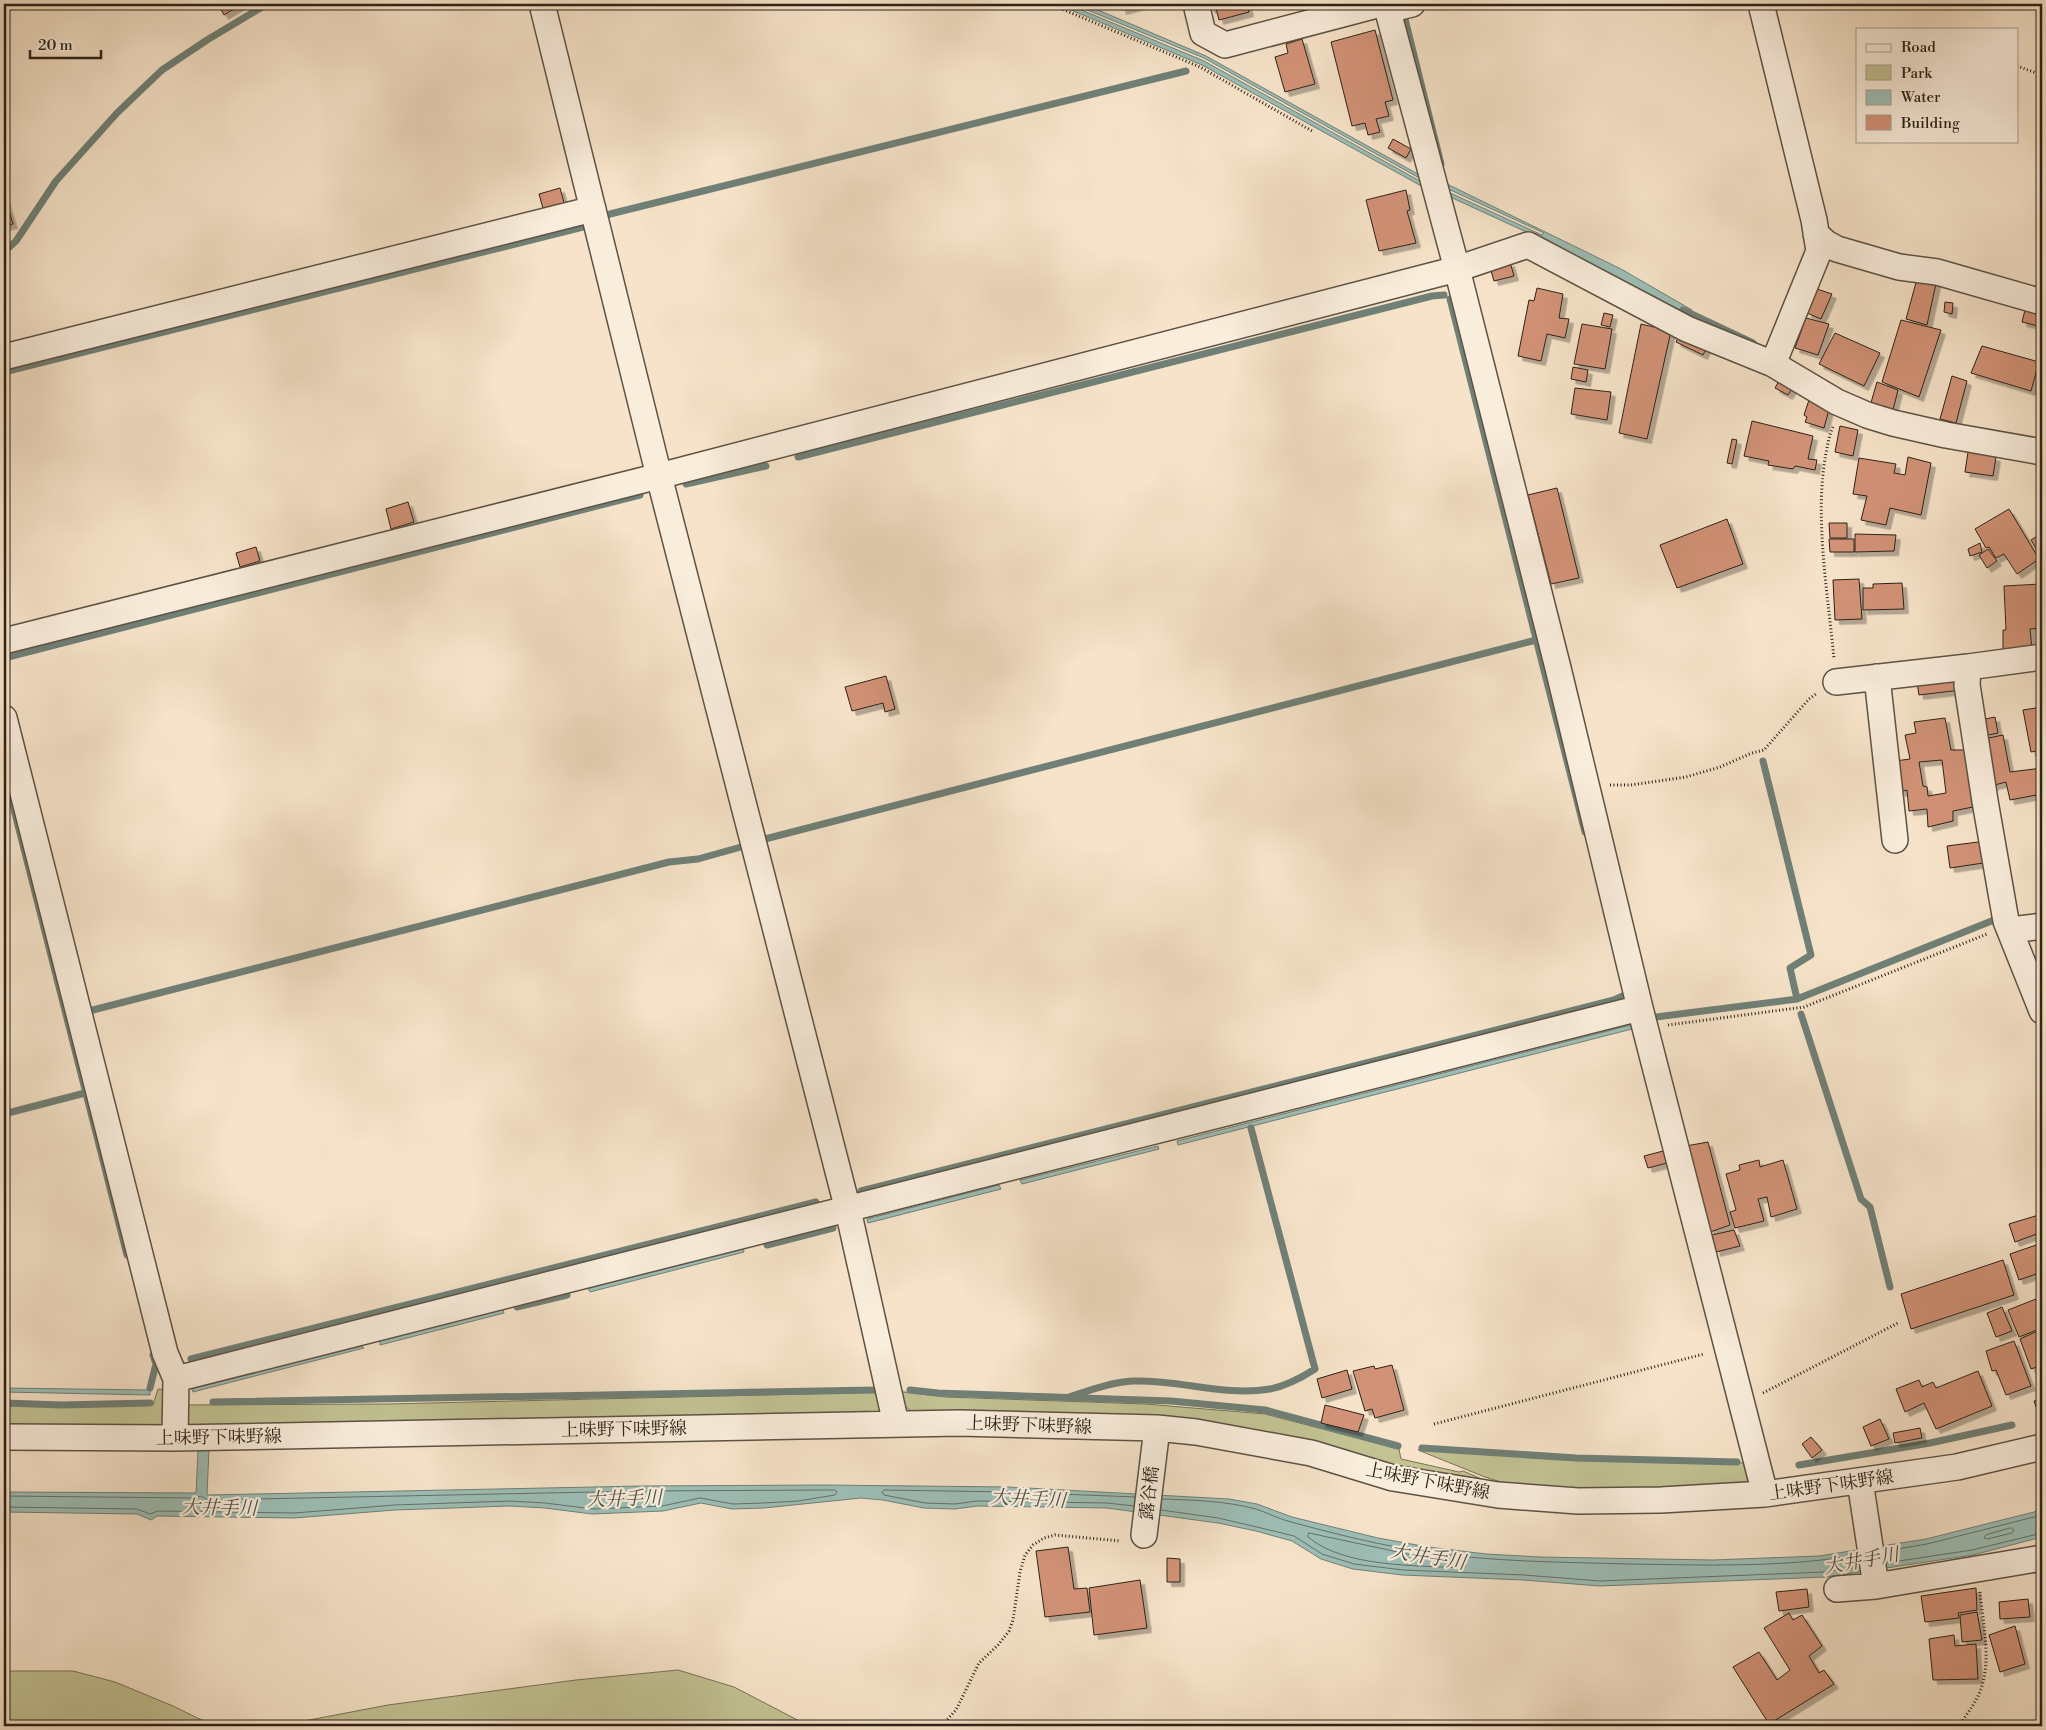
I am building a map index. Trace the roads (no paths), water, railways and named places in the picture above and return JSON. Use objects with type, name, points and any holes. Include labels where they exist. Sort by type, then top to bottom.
[{"type":"street","points":[[542,4],[659,476],[848,1210],[896,1424]]},
{"type":"street","points":[[1196,4],[1203,33],[1225,45],[1385,6],[1412,4]]},
{"type":"street","points":[[1761,4],[1816,234],[1818,251],[1773,364]]},
{"type":"street","points":[[1385,6],[1457,269],[1586,783],[1646,1032],[1765,1494]]},
{"type":"street","points":[[4,357],[593,209]]},
{"type":"street","points":[[1816,234],[1826,243],[1837,249],[1899,267],[1937,272],[2042,302]]},
{"type":"street","points":[[4,641],[659,476],[1457,269],[1528,245],[1687,329],[1773,364],[1844,404],[1893,423],[1946,435],[2042,452]]},
{"type":"street","points":[[1836,682],[2042,657]]},
{"type":"street","points":[[1968,667],[1968,685],[1985,802],[2006,921],[2042,1011]]},
{"type":"street","points":[[1877,677],[1895,840]]},
{"type":"street","points":[[4,718],[162,1343],[176,1379],[175,1438]]},
{"type":"street","points":[[2011,930],[2042,926]]},
{"type":"street","points":[[176,1379],[1640,1008]]},
{"type":"street","name":"上味野下味野線","points":[[4,1437],[175,1438],[960,1423],[1156,1440],[1196,1432],[1301,1452],[1393,1478],[1498,1494],[1578,1501],[1661,1500],[1861,1489],[2042,1447]]},
{"type":"street","name":"露谷橋","points":[[1144,1535],[1156,1440]]},
{"type":"street","points":[[1861,1489],[1875,1582]]},
{"type":"street","points":[[1837,1589],[1875,1582],[1978,1570],[2042,1558]]},
{"type":"water","points":[[1057,4],[1067,4],[1204,61],[1427,185],[1425,188],[1202,65]]},
{"type":"water","points":[[1073,4],[1084,4],[1206,56],[1425,178],[1423,180],[1204,58]]},
{"type":"water","points":[[1445,183],[1621,269],[1692,310],[1689,317],[1563,249],[1446,195],[1448,192],[1542,235],[1544,233],[1444,187]]},
{"type":"water","points":[[1631,1025],[1632,1029],[1178,1145],[1177,1141]]},
{"type":"water","points":[[1158,1146],[1159,1149],[1022,1184],[1020,1180]]},
{"type":"water","points":[[999,1185],[1001,1189],[868,1223],[867,1219]]},
{"type":"water","points":[[743,1248],[744,1252],[590,1292],[588,1288]]},
{"type":"water","points":[[503,1309],[504,1313],[380,1345],[380,1341]]},
{"type":"water","points":[[362,1346],[364,1348],[193,1392],[192,1388]]},
{"type":"water","points":[[4,1388],[150,1390],[150,1395],[4,1392]]},
{"type":"water","name":"大井手川","points":[[209,1450],[207,1495],[642,1486],[1009,1487],[1229,1499],[1257,1504],[1292,1517],[1378,1538],[1428,1547],[1486,1554],[1540,1557],[1713,1560],[1819,1556],[1926,1539],[2042,1510],[2042,1537],[1973,1555],[1826,1577],[1600,1586],[1523,1580],[1402,1575],[1353,1569],[1321,1559],[1292,1541],[1256,1531],[1218,1523],[1107,1508],[977,1506],[955,1509],[924,1508],[861,1498],[764,1508],[732,1509],[701,1503],[663,1511],[592,1514],[510,1506],[395,1510],[294,1518],[157,1516],[151,1520],[137,1514],[4,1512],[4,1492],[196,1493],[198,1451]]},
{"type":"waterway","points":[[4,252],[16,241],[56,181],[117,113],[162,70],[267,4]]},
{"type":"waterway","points":[[1405,19],[1441,164]]},
{"type":"waterway","points":[[606,215],[1186,71]]},
{"type":"waterway","points":[[4,372],[583,227]]},
{"type":"waterway","points":[[798,457],[1432,296],[1444,295]]},
{"type":"waterway","points":[[1450,299],[1585,832]]},
{"type":"waterway","points":[[1683,310],[1753,343]]},
{"type":"waterway","points":[[686,484],[766,466]]},
{"type":"waterway","points":[[8,657],[640,495]]},
{"type":"waterway","points":[[765,839],[1536,640]]},
{"type":"waterway","points":[[1763,761],[1811,955],[1790,968],[1797,999]]},
{"type":"waterway","points":[[4,770],[127,1255]]},
{"type":"waterway","points":[[89,1011],[669,862],[698,859],[741,847]]},
{"type":"waterway","points":[[1656,1017],[1797,999],[1999,918]]},
{"type":"waterway","points":[[861,1191],[1614,1000],[1627,994],[1625,988]]},
{"type":"waterway","points":[[1801,1014],[1861,1199],[1870,1207],[1890,1287]]},
{"type":"waterway","points":[[4,1114],[85,1093]]},
{"type":"waterway","points":[[1066,1398],[1108,1385],[1133,1381],[1253,1391],[1282,1386],[1315,1369],[1251,1128]]},
{"type":"waterway","points":[[191,1359],[816,1202]]},
{"type":"waterway","points":[[767,1245],[833,1228]]},
{"type":"waterway","points":[[517,1307],[567,1295]]},
{"type":"waterway","points":[[150,1388],[156,1364],[153,1355]]},
{"type":"waterway","points":[[213,1402],[875,1390]]},
{"type":"waterway","points":[[910,1390],[938,1393],[1171,1401],[1265,1410],[1398,1446]]},
{"type":"waterway","points":[[4,1403],[62,1405],[150,1403]]},
{"type":"waterway","points":[[1799,1465],[1930,1443],[2012,1425]]},
{"type":"waterway","points":[[1422,1448],[1576,1458],[1737,1462]]}]
